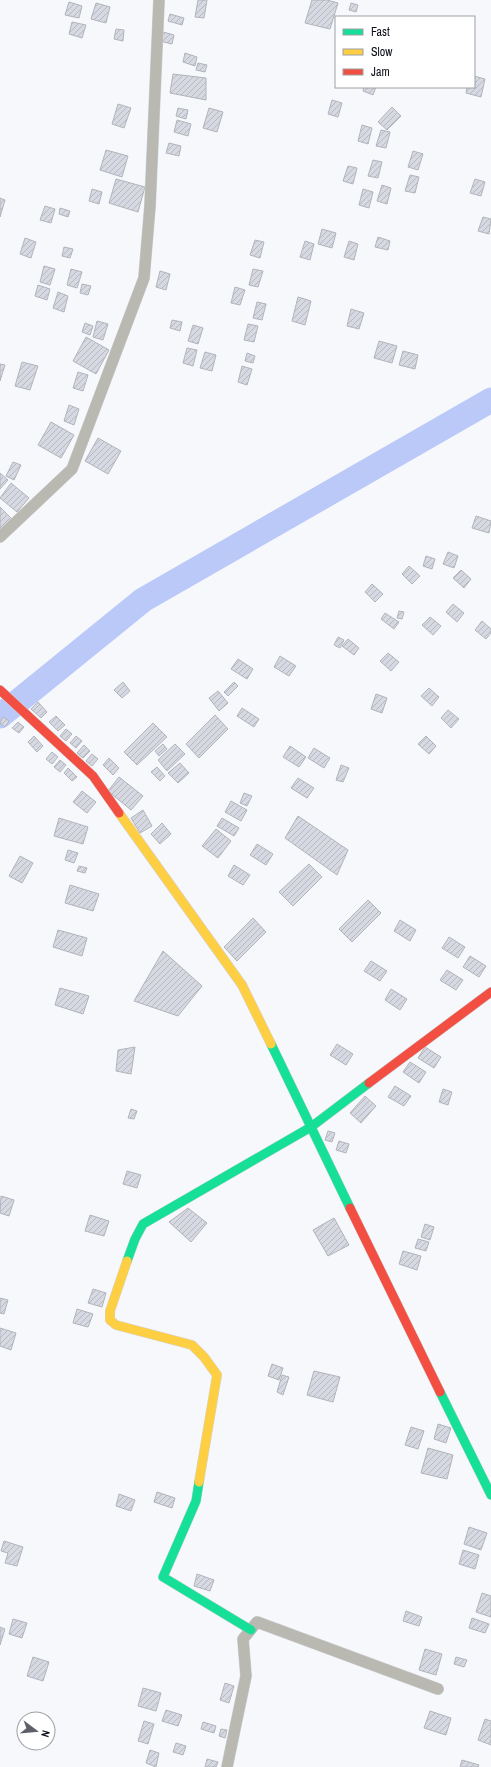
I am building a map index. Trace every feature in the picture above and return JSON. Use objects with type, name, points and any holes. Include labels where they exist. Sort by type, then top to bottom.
[{"type":"street","points":[[0,537],[72,469],[144,278],[150,206],[159,0]]},
{"type":"street","points":[[0,690],[93,776],[242,985],[391,1294],[491,1495]]},
{"type":"street","points":[[251,1630],[163,1577],[196,1501],[217,1375],[204,1357],[192,1345],[116,1325],[110,1320],[110,1311],[135,1239],[142,1224],[311,1127],[491,992]]},
{"type":"street","points":[[227,1767],[246,1676],[243,1639],[257,1622],[438,1689]]},
{"type":"building","points":[[198,0],[207,0],[204,18],[195,17]]},
{"type":"building","points":[[312,0],[327,0],[338,3],[330,29],[305,23]]},
{"type":"building","points":[[69,2],[82,6],[79,18],[65,15]]},
{"type":"building","points":[[96,3],[110,7],[106,23],[91,19]]},
{"type":"building","points":[[351,3],[358,5],[356,12],[349,10]]},
{"type":"building","points":[[170,14],[184,18],[182,25],[168,21]]},
{"type":"building","points":[[72,22],[86,25],[82,38],[69,34]]},
{"type":"building","points":[[116,29],[124,30],[123,41],[114,39]]},
{"type":"building","points":[[163,32],[174,35],[172,44],[160,41]]},
{"type":"building","points":[[185,53],[197,57],[195,66],[183,62]]},
{"type":"building","points":[[198,63],[207,65],[205,72],[196,70]]},
{"type":"building","points":[[173,74],[206,78],[206,100],[170,93]]},
{"type":"building","points":[[475,76],[485,79],[481,97],[466,93],[467,88],[475,88]]},
{"type":"building","points":[[364,88],[376,88],[373,95],[363,91]]},
{"type":"building","points":[[332,100],[342,103],[338,117],[328,114]]},
{"type":"building","points":[[118,104],[131,108],[124,128],[112,124]]},
{"type":"building","points":[[392,107],[401,116],[387,130],[378,122]]},
{"type":"building","points":[[178,108],[188,110],[186,119],[176,116]]},
{"type":"building","points":[[209,108],[223,112],[217,132],[203,128]]},
{"type":"building","points":[[177,120],[191,124],[188,136],[174,132]]},
{"type":"building","points":[[362,125],[372,128],[368,144],[358,141]]},
{"type":"building","points":[[381,130],[390,132],[386,148],[376,146]]},
{"type":"building","points":[[169,143],[181,146],[179,156],[166,153]]},
{"type":"building","points":[[106,150],[128,156],[122,177],[100,170]]},
{"type":"building","points":[[413,151],[423,154],[418,170],[408,167]]},
{"type":"building","points":[[373,160],[382,162],[378,178],[368,176]]},
{"type":"building","points":[[348,166],[357,168],[353,184],[343,181]]},
{"type":"building","points":[[410,175],[419,177],[415,193],[405,191]]},
{"type":"building","points":[[116,179],[145,187],[138,212],[109,203]]},
{"type":"building","points":[[475,179],[485,182],[481,196],[470,193]]},
{"type":"building","points":[[382,185],[391,188],[387,204],[377,201]]},
{"type":"building","points":[[92,189],[102,192],[99,204],[89,201]]},
{"type":"building","points":[[363,189],[373,192],[369,208],[359,205]]},
{"type":"building","points":[[0,198],[5,200],[0,217]]},
{"type":"building","points":[[45,206],[55,209],[51,223],[40,220]]},
{"type":"building","points":[[60,208],[70,211],[68,217],[59,214]]},
{"type":"building","points":[[483,217],[491,219],[489,234],[478,231]]},
{"type":"building","points":[[322,229],[336,233],[332,248],[318,244]]},
{"type":"building","points":[[378,237],[390,241],[388,250],[375,247]]},
{"type":"building","points":[[25,238],[36,242],[31,258],[20,254]]},
{"type":"building","points":[[255,240],[264,242],[260,258],[250,255]]},
{"type":"building","points":[[305,241],[314,244],[310,260],[300,257]]},
{"type":"building","points":[[349,241],[358,244],[354,260],[344,257]]},
{"type":"building","points":[[64,247],[73,249],[70,258],[62,256]]},
{"type":"building","points":[[44,266],[55,269],[50,285],[40,282]]},
{"type":"building","points":[[71,269],[82,272],[77,288],[67,285]]},
{"type":"building","points":[[253,269],[263,271],[258,287],[249,285]]},
{"type":"building","points":[[160,271],[170,274],[166,290],[156,287]]},
{"type":"building","points":[[82,284],[91,286],[88,295],[80,293]]},
{"type":"building","points":[[38,285],[50,289],[47,300],[35,296]]},
{"type":"building","points":[[235,287],[245,290],[240,305],[231,303]]},
{"type":"building","points":[[58,292],[68,296],[64,312],[53,308]]},
{"type":"building","points":[[298,297],[311,301],[305,325],[292,321]]},
{"type":"building","points":[[257,302],[266,304],[262,320],[253,318]]},
{"type":"building","points":[[351,309],[364,313],[359,329],[347,326]]},
{"type":"building","points":[[172,320],[182,322],[180,331],[170,328]]},
{"type":"building","points":[[97,321],[108,324],[103,340],[93,337]]},
{"type":"building","points":[[85,323],[93,326],[90,335],[82,332]]},
{"type":"building","points":[[248,324],[258,326],[254,342],[244,340]]},
{"type":"building","points":[[193,325],[203,328],[198,344],[188,341]]},
{"type":"building","points":[[86,337],[109,350],[96,374],[73,361]]},
{"type":"building","points":[[379,341],[397,346],[392,363],[374,358]]},
{"type":"building","points":[[187,348],[197,350],[193,366],[183,363]]},
{"type":"building","points":[[403,351],[418,355],[415,369],[399,365]]},
{"type":"building","points":[[205,352],[216,355],[212,371],[200,368]]},
{"type":"building","points":[[247,353],[255,356],[253,363],[245,361]]},
{"type":"building","points":[[22,362],[38,366],[30,390],[15,386]]},
{"type":"building","points":[[0,364],[5,365],[0,381]]},
{"type":"building","points":[[242,366],[252,369],[247,385],[238,382]]},
{"type":"building","points":[[78,372],[88,375],[83,391],[73,388]]},
{"type":"building","points":[[69,405],[79,409],[74,425],[64,421]]},
{"type":"building","points":[[51,422],[74,435],[61,458],[38,445]]},
{"type":"building","points":[[98,438],[121,451],[108,474],[85,461]]},
{"type":"building","points":[[13,462],[21,465],[14,480],[6,476]]},
{"type":"building","points":[[0,473],[8,480],[0,489]]},
{"type":"building","points":[[11,483],[29,498],[17,512],[0,498]]},
{"type":"building","points":[[0,507],[12,519],[0,531]]},
{"type":"building","points":[[476,516],[491,521],[489,533],[472,528]]},
{"type":"building","points":[[448,552],[458,556],[454,568],[443,564]]},
{"type":"building","points":[[426,556],[435,559],[432,569],[423,566]]},
{"type":"building","points":[[409,566],[420,576],[412,584],[402,574]]},
{"type":"building","points":[[461,570],[471,579],[464,588],[453,578]]},
{"type":"building","points":[[372,584],[383,594],[375,602],[365,592]]},
{"type":"building","points":[[453,604],[464,613],[457,622],[446,612]]},
{"type":"building","points":[[399,611],[404,612],[402,619],[397,618]]},
{"type":"building","points":[[385,613],[399,622],[394,629],[381,619]]},
{"type":"building","points":[[430,617],[441,626],[433,635],[422,625]]},
{"type":"building","points":[[482,621],[491,629],[491,633],[486,639],[475,630]]},
{"type":"building","points":[[338,637],[344,640],[340,648],[334,645]]},
{"type":"building","points":[[348,639],[359,648],[354,655],[342,646]]},
{"type":"building","points":[[388,653],[399,662],[391,671],[380,661]]},
{"type":"building","points":[[280,656],[296,666],[289,676],[274,667]]},
{"type":"building","points":[[238,659],[253,669],[247,679],[231,669]]},
{"type":"building","points":[[123,682],[130,691],[122,698],[114,690]]},
{"type":"building","points":[[234,682],[238,686],[228,696],[224,692]]},
{"type":"building","points":[[429,688],[439,697],[432,706],[421,696]]},
{"type":"building","points":[[218,691],[228,703],[219,711],[209,698]]},
{"type":"building","points":[[376,694],[387,698],[382,713],[371,709]]},
{"type":"building","points":[[38,702],[47,712],[41,718],[31,709]]},
{"type":"building","points":[[242,708],[259,719],[254,727],[237,716]]},
{"type":"building","points":[[448,710],[459,719],[451,728],[441,718]]},
{"type":"building","points":[[215,715],[228,729],[199,758],[186,744]]},
{"type":"building","points":[[56,716],[65,725],[58,731],[49,722]]},
{"type":"building","points":[[3,717],[9,721],[5,727],[0,723]]},
{"type":"building","points":[[18,722],[24,727],[19,733],[12,728]]},
{"type":"building","points":[[153,723],[167,737],[137,765],[124,752]]},
{"type":"building","points":[[66,729],[72,734],[66,741],[60,736]]},
{"type":"building","points":[[34,736],[43,746],[37,752],[28,742]]},
{"type":"building","points":[[76,736],[82,741],[76,748],[70,743]]},
{"type":"building","points":[[426,736],[436,746],[429,754],[418,744]]},
{"type":"building","points":[[163,744],[167,749],[159,756],[155,751]]},
{"type":"building","points":[[175,744],[185,754],[167,771],[158,760]]},
{"type":"building","points":[[84,745],[90,751],[83,758],[77,753]]},
{"type":"building","points":[[290,746],[306,757],[299,767],[283,757]]},
{"type":"building","points":[[314,748],[330,758],[324,768],[308,758]]},
{"type":"building","points":[[52,752],[58,757],[52,764],[46,759]]},
{"type":"building","points":[[92,754],[98,759],[92,766],[86,761]]},
{"type":"building","points":[[109,758],[119,768],[113,775],[103,765]]},
{"type":"building","points":[[60,760],[66,765],[60,772],[54,767]]},
{"type":"building","points":[[180,763],[189,773],[178,783],[168,773]]},
{"type":"building","points":[[341,765],[349,768],[343,782],[336,780]]},
{"type":"building","points":[[157,767],[165,776],[160,781],[151,772]]},
{"type":"building","points":[[68,768],[77,777],[72,781],[64,773]]},
{"type":"building","points":[[119,777],[143,796],[131,810],[108,791]]},
{"type":"building","points":[[298,778],[314,788],[307,798],[291,788]]},
{"type":"building","points":[[82,791],[96,802],[87,813],[73,802]]},
{"type":"building","points":[[244,793],[252,796],[247,806],[240,803]]},
{"type":"building","points":[[231,801],[247,810],[241,821],[225,812]]},
{"type":"building","points":[[143,810],[152,826],[140,833],[131,818]]},
{"type":"building","points":[[298,816],[348,850],[337,875],[285,838]]},
{"type":"building","points":[[59,818],[88,827],[83,844],[54,836]]},
{"type":"building","points":[[222,818],[239,828],[234,836],[217,826]]},
{"type":"building","points":[[162,823],[171,834],[160,844],[151,834]]},
{"type":"building","points":[[216,829],[231,841],[218,858],[202,846]]},
{"type":"building","points":[[257,844],[273,854],[266,865],[250,855]]},
{"type":"building","points":[[68,850],[78,853],[74,863],[65,860]]},
{"type":"building","points":[[20,856],[33,863],[22,883],[9,876]]},
{"type":"building","points":[[309,864],[322,877],[293,906],[279,892]]},
{"type":"building","points":[[234,865],[250,875],[243,885],[228,876]]},
{"type":"building","points":[[79,866],[87,868],[85,873],[77,871]]},
{"type":"building","points":[[70,885],[99,894],[93,911],[65,903]]},
{"type":"building","points":[[368,900],[381,913],[352,942],[339,929]]},
{"type":"building","points":[[253,918],[266,932],[237,961],[224,947]]},
{"type":"building","points":[[400,920],[416,930],[410,941],[394,931]]},
{"type":"building","points":[[58,930],[87,938],[82,956],[53,947]]},
{"type":"building","points":[[449,937],[465,947],[458,958],[442,948]]},
{"type":"building","points":[[163,951],[202,986],[178,1016],[134,1001]]},
{"type":"building","points":[[470,956],[486,966],[479,977],[463,967]]},
{"type":"building","points":[[371,961],[387,971],[380,981],[364,971]]},
{"type":"building","points":[[447,970],[463,980],[456,990],[440,980]]},
{"type":"building","points":[[60,988],[89,996],[83,1014],[55,1005]]},
{"type":"building","points":[[391,989],[407,999],[400,1010],[385,1000]]},
{"type":"building","points":[[337,1044],[353,1054],[346,1065],[330,1055]]},
{"type":"building","points":[[135,1047],[131,1074],[116,1071],[118,1050]]},
{"type":"building","points":[[425,1047],[441,1057],[434,1068],[418,1058]]},
{"type":"building","points":[[410,1062],[426,1072],[419,1083],[403,1072]]},
{"type":"building","points":[[395,1086],[411,1096],[404,1106],[388,1097]]},
{"type":"building","points":[[443,1089],[452,1092],[448,1105],[439,1102]]},
{"type":"building","points":[[365,1096],[376,1106],[361,1123],[350,1113]]},
{"type":"building","points":[[131,1109],[137,1111],[134,1119],[128,1118]]},
{"type":"building","points":[[328,1131],[335,1133],[332,1142],[325,1140]]},
{"type":"building","points":[[339,1141],[349,1144],[346,1153],[336,1150]]},
{"type":"building","points":[[127,1171],[141,1175],[137,1188],[123,1184]]},
{"type":"building","points":[[1,1196],[14,1200],[9,1216],[0,1213]]},
{"type":"building","points":[[188,1208],[207,1223],[191,1242],[169,1222]]},
{"type":"building","points":[[90,1215],[109,1221],[104,1236],[85,1231]]},
{"type":"building","points":[[334,1218],[349,1245],[328,1256],[313,1230]]},
{"type":"building","points":[[425,1224],[434,1227],[430,1240],[421,1237]]},
{"type":"building","points":[[418,1239],[429,1242],[426,1251],[415,1248]]},
{"type":"building","points":[[403,1251],[421,1256],[417,1270],[399,1264]]},
{"type":"building","points":[[93,1289],[106,1293],[102,1307],[88,1303]]},
{"type":"building","points":[[0,1298],[8,1300],[4,1314],[0,1313]]},
{"type":"building","points":[[77,1309],[93,1314],[88,1327],[73,1323]]},
{"type":"building","points":[[0,1328],[16,1333],[11,1350],[0,1346]]},
{"type":"building","points":[[272,1364],[283,1368],[279,1380],[268,1376]]},
{"type":"building","points":[[314,1371],[340,1377],[333,1402],[307,1395]]},
{"type":"building","points":[[282,1375],[289,1377],[283,1395],[277,1392]]},
{"type":"building","points":[[438,1424],[451,1428],[446,1443],[434,1439]]},
{"type":"building","points":[[411,1427],[424,1431],[418,1449],[405,1445]]},
{"type":"building","points":[[428,1448],[453,1455],[447,1479],[421,1473]]},
{"type":"building","points":[[157,1492],[175,1498],[172,1508],[154,1502]]},
{"type":"building","points":[[119,1494],[135,1500],[131,1511],[116,1506]]},
{"type":"building","points":[[469,1527],[487,1533],[481,1550],[464,1544]]},
{"type":"building","points":[[4,1541],[23,1547],[17,1566],[5,1563],[8,1553],[1,1551]]},
{"type":"building","points":[[463,1550],[479,1555],[475,1569],[459,1564]]},
{"type":"building","points":[[197,1574],[214,1580],[210,1591],[194,1586]]},
{"type":"building","points":[[482,1593],[491,1596],[491,1617],[476,1612]]},
{"type":"building","points":[[406,1611],[422,1617],[419,1626],[403,1621]]},
{"type":"building","points":[[472,1618],[489,1624],[485,1633],[469,1628]]},
{"type":"building","points":[[13,1619],[27,1623],[22,1638],[9,1634]]},
{"type":"building","points":[[0,1627],[5,1629],[0,1645]]},
{"type":"building","points":[[425,1649],[442,1654],[436,1675],[419,1670]]},
{"type":"building","points":[[33,1657],[49,1662],[43,1681],[27,1676]]},
{"type":"building","points":[[456,1657],[467,1660],[464,1667],[454,1664]]},
{"type":"building","points":[[225,1683],[234,1686],[229,1703],[220,1700]]},
{"type":"building","points":[[143,1688],[161,1693],[156,1711],[138,1706]]},
{"type":"building","points":[[166,1710],[182,1715],[178,1726],[162,1721]]},
{"type":"building","points":[[430,1711],[451,1718],[446,1735],[424,1728]]},
{"type":"building","points":[[485,1719],[491,1721],[491,1745],[478,1740]]},
{"type":"building","points":[[144,1721],[154,1724],[148,1744],[138,1741]]},
{"type":"building","points":[[203,1722],[216,1726],[214,1733],[201,1729]]},
{"type":"building","points":[[221,1729],[227,1730],[225,1738],[219,1736]]},
{"type":"building","points":[[176,1743],[186,1746],[183,1755],[173,1752]]},
{"type":"building","points":[[150,1750],[159,1753],[156,1767],[146,1763]]},
{"type":"building","points":[[207,1759],[218,1762],[216,1767],[205,1767]]},
{"type":"building","points":[[462,1760],[479,1765],[478,1767],[460,1767]]},
{"type":"waterway","points":[[0,716],[143,600],[491,400]]},
{"type":"traffic: fast","points":[[271,1044],[350,1208]]},
{"type":"traffic: fast","points":[[127,1261],[135,1239],[143,1224],[311,1127],[369,1083]]},
{"type":"traffic: fast","points":[[440,1392],[491,1495]]},
{"type":"traffic: fast","points":[[199,1482],[196,1501],[163,1577],[251,1630]]},
{"type":"traffic: slow","points":[[119,813],[242,985],[271,1044]]},
{"type":"traffic: slow","points":[[127,1261],[110,1311],[110,1320],[116,1325],[192,1345],[204,1357],[217,1375],[199,1482]]},
{"type":"traffic: jam","points":[[0,690],[93,776],[119,813]]},
{"type":"traffic: jam","points":[[369,1083],[491,992]]},
{"type":"traffic: jam","points":[[350,1208],[440,1392]]}]
